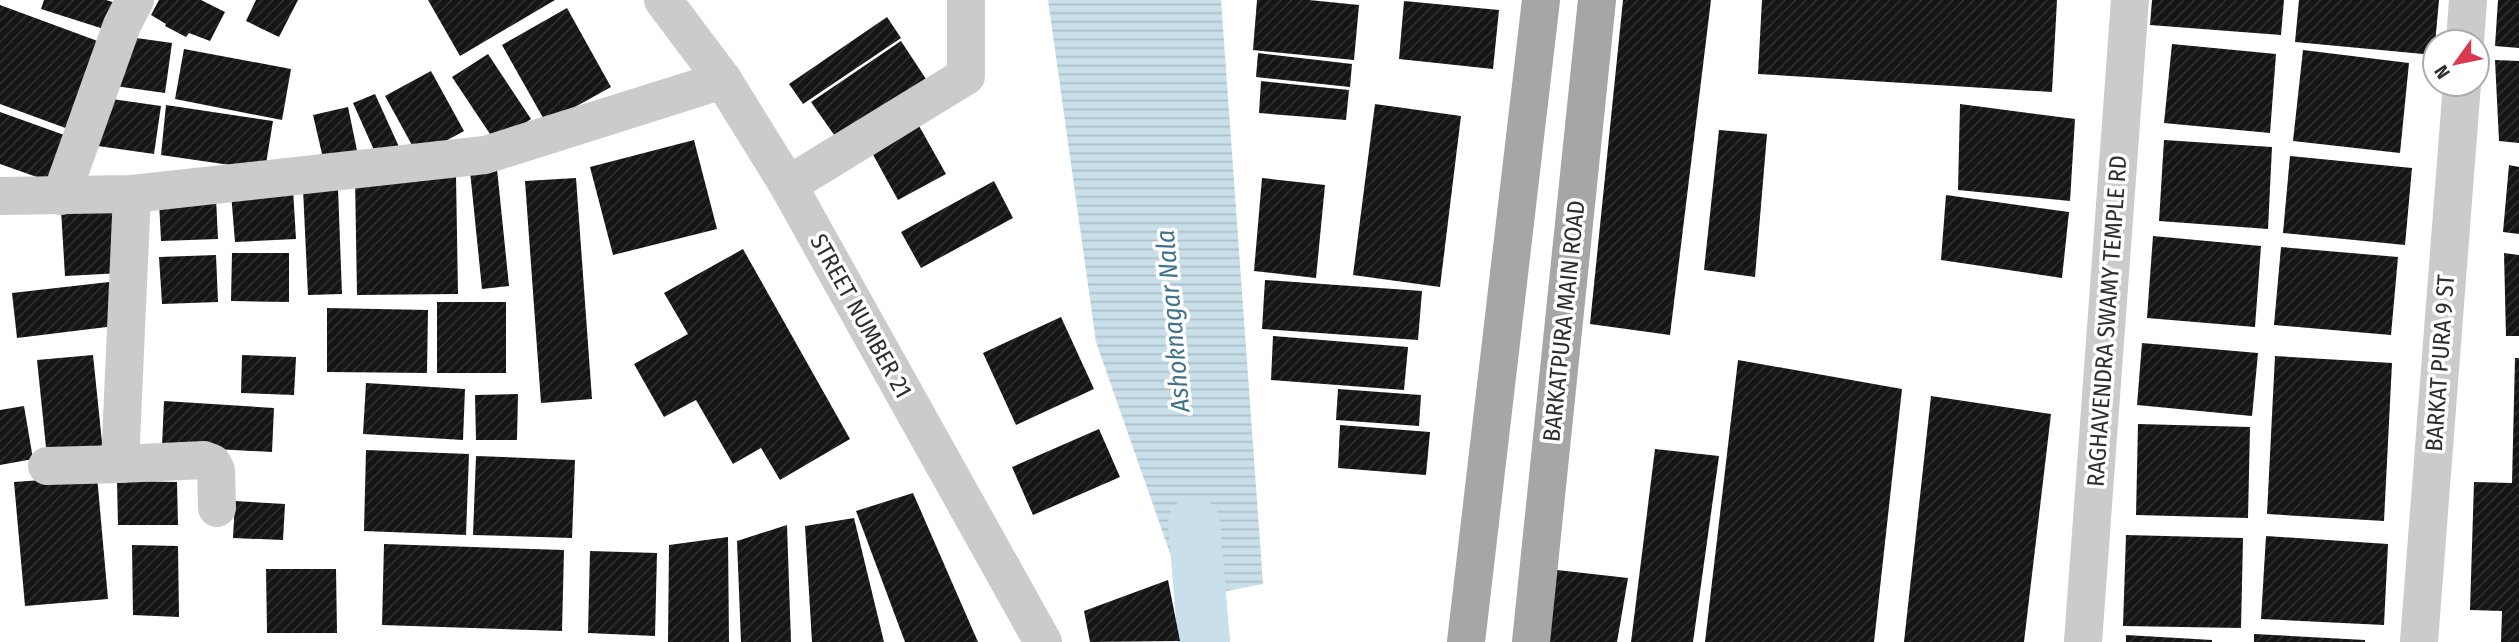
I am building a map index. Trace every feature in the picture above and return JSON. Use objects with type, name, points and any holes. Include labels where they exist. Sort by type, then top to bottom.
[{"type":"main road","points":[[1466,642],[1541,0]]},
{"type":"main road","name":"BARKATPURA MAIN ROAD","points":[[1531,642],[1597,0]]},
{"type":"street","points":[[61,196],[122,25],[135,0]]},
{"type":"street","name":"STREET NUMBER 21","points":[[663,0],[723,80],[788,185],[1043,642]]},
{"type":"street","points":[[788,185],[966,76],[966,0]]},
{"type":"street","name":"RAGHAVENDRA SWAMY TEMPLE RD","points":[[2082,642],[2130,0]]},
{"type":"street","points":[[2466,28],[2468,0]]},
{"type":"street","points":[[0,196],[132,194],[485,155],[723,80]]},
{"type":"street","name":"BARKAT PURA 9 ST","points":[[2419,642],[2461,98]]},
{"type":"street","points":[[120,464],[132,194]]},
{"type":"street","points":[[47,466],[204,460],[212,463],[216,470],[216,508]]},
{"type":"water","points":[[1048,0],[1221,0],[1263,584],[1186,599],[1096,342]]},
{"type":"building","points":[[44,0],[106,0],[119,4],[110,31],[41,9]]},
{"type":"building","points":[[159,0],[201,0],[225,12],[210,41],[189,33],[186,37],[151,15]]},
{"type":"building","points":[[256,0],[298,0],[279,37],[246,21]]},
{"type":"building","points":[[428,0],[555,0],[460,56]]},
{"type":"building","points":[[1257,0],[1309,0],[1359,5],[1354,60],[1253,50]]},
{"type":"building","points":[[1623,0],[1711,0],[1670,335],[1590,324]]},
{"type":"building","points":[[1762,0],[2057,0],[2052,92],[1758,74]]},
{"type":"building","points":[[2152,0],[2284,0],[2281,35],[2150,25]]},
{"type":"building","points":[[2299,0],[2439,0],[2436,28],[2421,28],[2421,54],[2295,42]]},
{"type":"building","points":[[2498,0],[2519,0],[2519,48],[2495,46]]},
{"type":"building","points":[[1404,1],[1499,10],[1493,69],[1399,59]]},
{"type":"building","points":[[0,5],[103,43],[71,130],[0,104]]},
{"type":"building","points":[[567,8],[611,87],[546,123],[502,45]]},
{"type":"building","points":[[887,17],[901,38],[803,104],[789,84]]},
{"type":"building","points":[[122,36],[172,43],[165,93],[115,86]]},
{"type":"building","points":[[901,41],[926,79],[837,139],[811,102]]},
{"type":"building","points":[[2172,44],[2276,54],[2270,133],[2164,123]]},
{"type":"building","points":[[184,49],[291,69],[282,120],[175,99]]},
{"type":"building","points":[[2303,50],[2409,63],[2400,153],[2293,141]]},
{"type":"building","points":[[1258,53],[1352,64],[1350,87],[1256,77]]},
{"type":"building","points":[[488,54],[531,119],[496,143],[452,77]]},
{"type":"building","points":[[2495,60],[2519,61],[2519,143],[2499,141]]},
{"type":"building","points":[[431,71],[464,131],[418,156],[385,96]]},
{"type":"building","points":[[1261,81],[1349,90],[1346,120],[1259,113]]},
{"type":"building","points":[[375,94],[400,149],[378,159],[353,103]]},
{"type":"building","points":[[105,98],[161,106],[154,154],[98,146]]},
{"type":"building","points":[[1375,104],[1461,116],[1440,287],[1353,275]]},
{"type":"building","points":[[1960,104],[2075,119],[2070,201],[1958,190]]},
{"type":"building","points":[[166,105],[273,121],[265,170],[161,155]]},
{"type":"building","points":[[348,107],[359,160],[325,167],[313,115]]},
{"type":"building","points":[[0,112],[67,136],[51,182],[0,164]]},
{"type":"building","points":[[918,124],[946,174],[898,200],[871,151]]},
{"type":"building","points":[[1719,130],[1767,134],[1755,277],[1704,270]]},
{"type":"building","points":[[694,140],[717,229],[613,255],[590,167]]},
{"type":"building","points":[[2164,140],[2272,147],[2268,229],[2159,221]]},
{"type":"building","points":[[2290,156],[2412,168],[2405,245],[2283,233]]},
{"type":"building","points":[[2509,165],[2519,167],[2519,234],[2503,232]]},
{"type":"building","points":[[497,169],[509,286],[482,289],[470,171]]},
{"type":"building","points":[[456,175],[458,294],[357,295],[355,177]]},
{"type":"building","points":[[576,178],[592,399],[541,403],[525,181]]},
{"type":"building","points":[[1262,178],[1325,185],[1316,278],[1254,271]]},
{"type":"building","points":[[994,181],[1013,218],[921,268],[901,232]]},
{"type":"building","points":[[338,188],[342,294],[308,295],[303,189]]},
{"type":"building","points":[[293,189],[296,239],[235,242],[231,193]]},
{"type":"building","points":[[1946,195],[2069,212],[2062,278],[1941,260]]},
{"type":"building","points":[[216,198],[218,239],[161,241],[159,201]]},
{"type":"building","points":[[118,208],[122,273],[65,276],[61,210]]},
{"type":"building","points":[[2153,236],[2261,246],[2255,327],[2147,318]]},
{"type":"building","points":[[2281,247],[2398,257],[2391,335],[2274,325]]},
{"type":"building","points":[[743,249],[850,439],[780,480],[761,448],[733,464],[696,400],[664,417],[634,364],[688,334],[664,293]]},
{"type":"building","points":[[232,253],[289,253],[289,302],[231,301]]},
{"type":"building","points":[[2504,253],[2519,255],[2519,336],[2506,336]]},
{"type":"building","points":[[216,255],[218,302],[162,304],[159,257]]},
{"type":"building","points":[[1265,280],[1422,291],[1418,340],[1262,329]]},
{"type":"building","points":[[109,282],[115,326],[17,338],[12,293]]},
{"type":"building","points":[[437,302],[506,302],[506,373],[437,373]]},
{"type":"building","points":[[327,308],[428,310],[427,373],[327,372]]},
{"type":"building","points":[[1061,317],[1094,389],[1016,425],[983,353]]},
{"type":"building","points":[[1273,336],[1408,347],[1404,390],[1271,380]]},
{"type":"building","points":[[2142,343],[2258,353],[2252,416],[2137,405]]},
{"type":"building","points":[[93,355],[103,452],[47,457],[37,360]]},
{"type":"building","points":[[242,355],[296,357],[294,395],[241,393]]},
{"type":"building","points":[[2275,356],[2392,363],[2384,521],[2267,514]]},
{"type":"building","points":[[2515,358],[2519,358],[2519,642],[2501,642],[2502,611],[2470,610],[2474,482],[2512,483]]},
{"type":"building","points":[[1738,360],[1902,389],[1874,642],[1705,642]]},
{"type":"building","points":[[366,383],[465,389],[463,440],[363,434]]},
{"type":"building","points":[[1338,389],[1421,395],[1419,426],[1336,420]]},
{"type":"building","points":[[518,394],[517,440],[476,440],[475,395]]},
{"type":"building","points":[[1931,396],[2051,414],[2024,642],[1904,642]]},
{"type":"building","points":[[164,401],[274,408],[272,452],[162,446]]},
{"type":"building","points":[[24,406],[33,459],[0,465],[0,410]]},
{"type":"building","points":[[2138,424],[2250,427],[2248,518],[2136,515]]},
{"type":"building","points":[[1340,425],[1430,432],[1426,475],[1338,468]]},
{"type":"building","points":[[1099,429],[1120,477],[1033,515],[1012,467]]},
{"type":"building","points":[[1655,449],[1719,456],[1693,642],[1631,642]]},
{"type":"building","points":[[366,450],[469,454],[466,535],[364,531]]},
{"type":"building","points":[[476,456],[575,460],[572,538],[473,535]]},
{"type":"building","points":[[97,476],[108,599],[25,606],[14,482]]},
{"type":"building","points":[[117,481],[177,482],[178,525],[118,525]]},
{"type":"building","points":[[913,493],[978,642],[905,642],[856,511]]},
{"type":"building","points":[[235,501],[285,504],[283,540],[233,538]]},
{"type":"building","points":[[854,518],[884,642],[812,642],[805,526]]},
{"type":"building","points":[[787,525],[791,642],[741,642],[737,541]]},
{"type":"building","points":[[2126,535],[2243,538],[2241,628],[2123,626]]},
{"type":"building","points":[[2266,536],[2388,544],[2384,625],[2261,619]]},
{"type":"building","points":[[728,537],[729,642],[668,642],[669,545]]},
{"type":"building","points":[[384,544],[564,550],[562,631],[382,625]]},
{"type":"building","points":[[132,545],[178,546],[179,617],[133,615]]},
{"type":"building","points":[[590,551],[657,553],[655,636],[588,633]]},
{"type":"building","points":[[266,569],[336,569],[337,633],[267,633]]},
{"type":"building","points":[[1548,569],[1628,578],[1617,642],[1543,642]]},
{"type":"building","points":[[1168,580],[1180,641],[1090,642],[1084,611]]},
{"type":"building","points":[[2254,634],[2365,640],[2365,642],[2254,642]]},
{"type":"building","points":[[2126,635],[2212,640],[2212,642],[2126,642]]},
{"type":"waterway","name":"Ashoknagar Nala","points":[[1194,523],[1204,642]]}]
